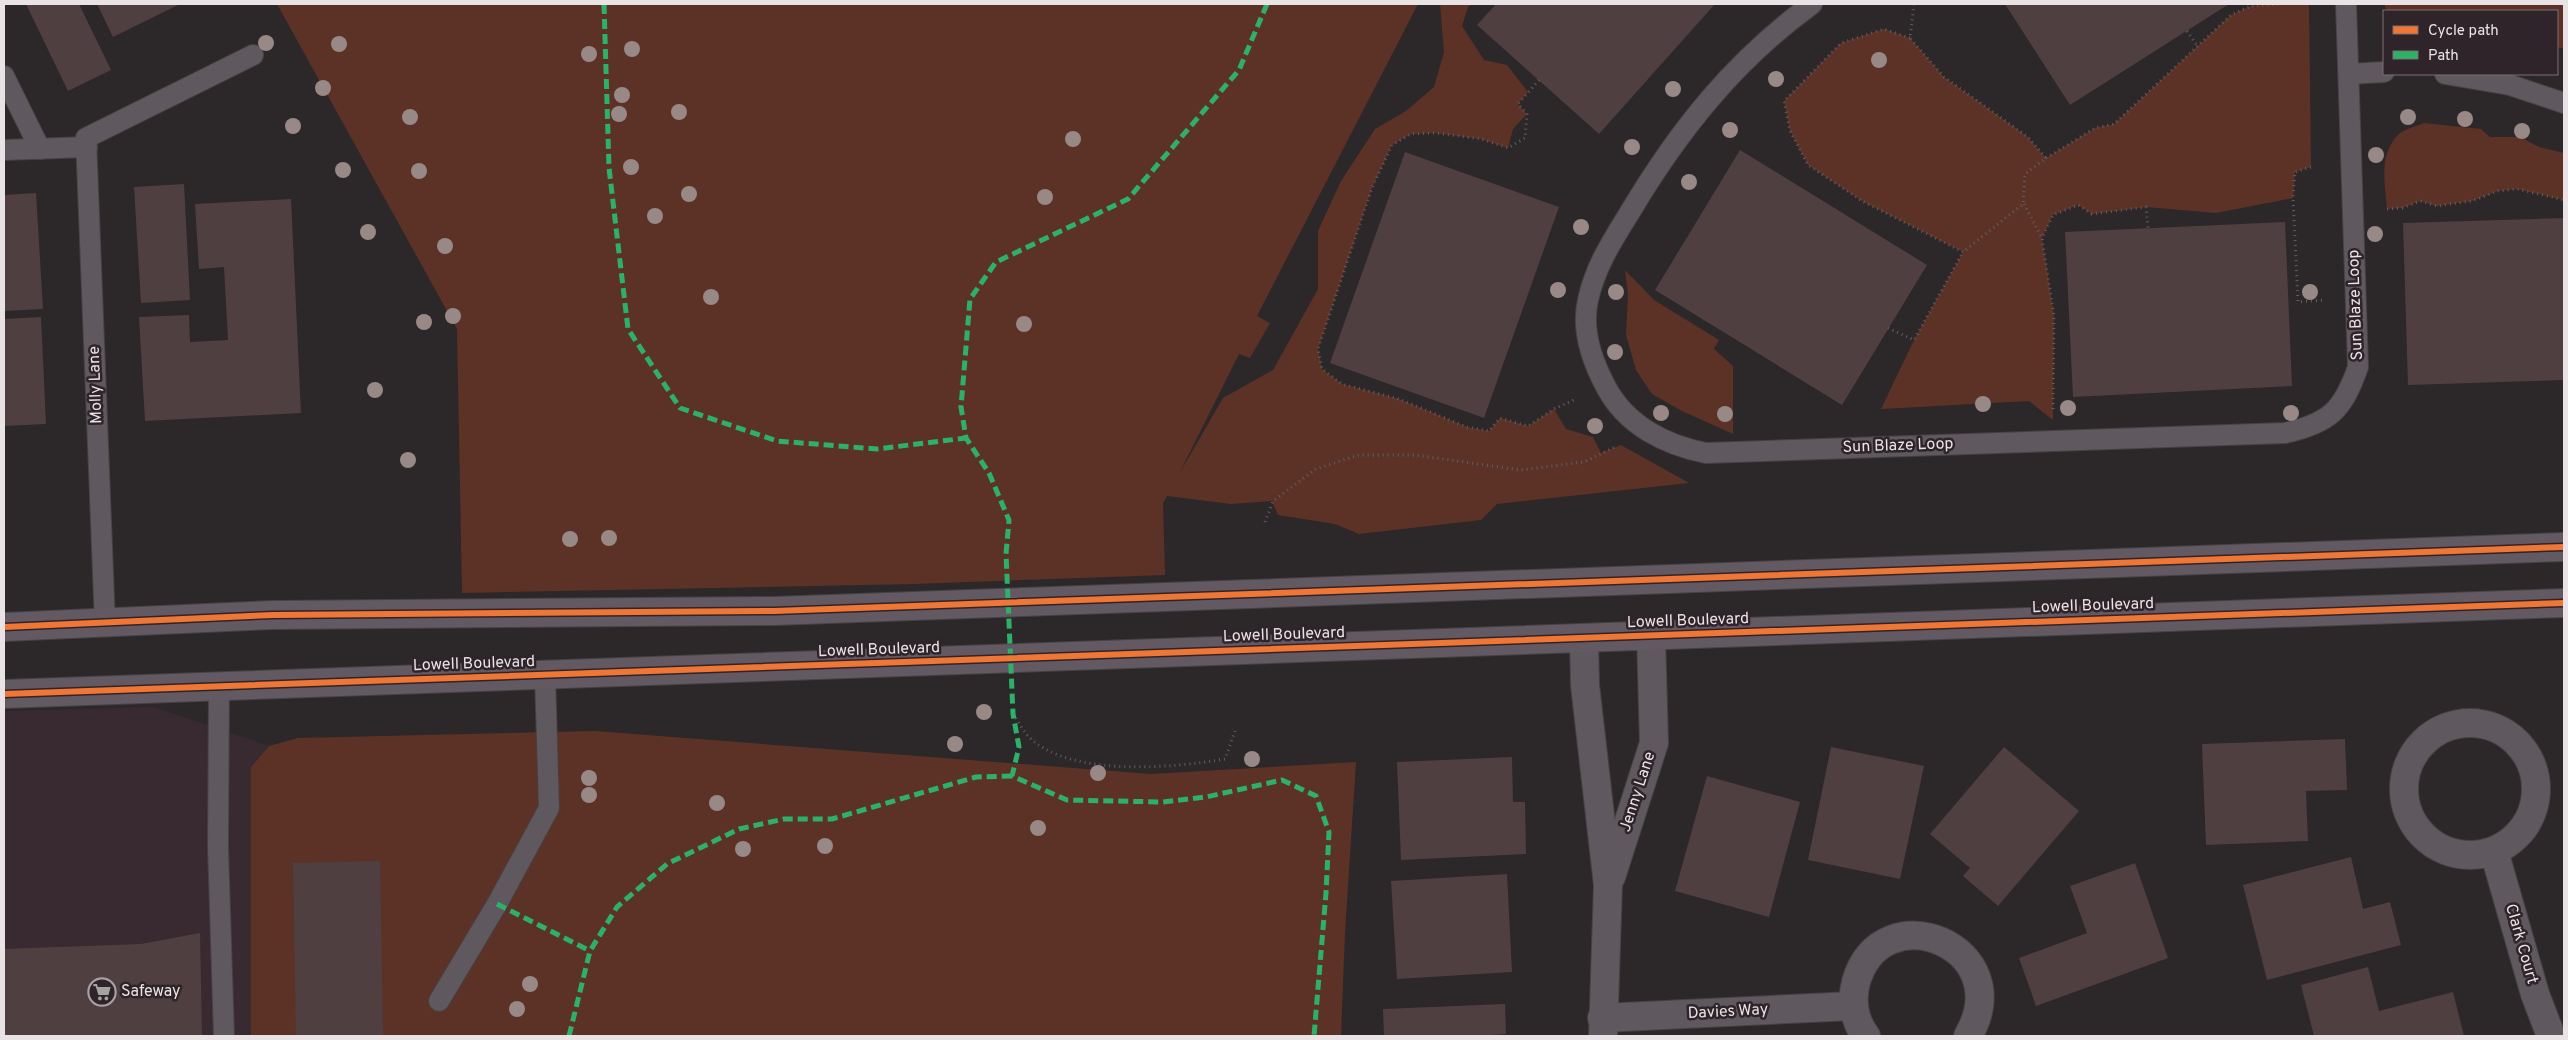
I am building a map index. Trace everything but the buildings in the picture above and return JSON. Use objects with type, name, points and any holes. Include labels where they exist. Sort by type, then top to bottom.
[{"type":"main road","points":[[4,626],[105,624],[273,615],[774,611],[2564,547]]},
{"type":"main road","name":"Lowell Boulevard","points":[[4,694],[2564,603]]},
{"type":"street","name":"Jenny Lane","points":[[1608,885],[1654,743],[1651,636]]},
{"type":"street","name":"Jenny Lane","points":[[1584,639],[1585,685],[1608,885],[1602,1027]]},
{"type":"street","points":[[2473,723],[2500,730],[2516,741],[2528,756],[2534,774],[2536,793],[2532,811],[2524,828],[2510,842],[2494,851],[2466,855],[2439,848],[2423,838],[2412,822],[2405,805],[2403,786],[2407,767],[2411,759],[2416,750],[2429,737],[2445,727],[2473,723]]},
{"type":"street","name":"Clark Court","points":[[2494,851],[2535,994],[2551,1036]]},
{"type":"street","points":[[1866,1036],[1857,1021],[1853,1006],[1854,990],[1858,975],[1865,962],[1875,950],[1888,942],[1902,937],[1917,935],[1933,937],[1959,951],[1970,963],[1976,977],[1980,1007],[1976,1022],[1968,1036]]},
{"type":"street","name":"Davies Way","points":[[1602,1027],[1853,1006]]},
{"type":"lane","name":"Sun Blaze Loop","points":[[1812,4],[1784,24],[1735,68],[1691,119],[1653,173],[1599,262],[1587,308],[1586,322],[1593,363],[1613,401],[1645,431],[1685,449],[1706,453],[2285,433],[2311,428],[2333,413],[2350,392],[2358,367],[2346,4]]},
{"type":"lane","points":[[4,150],[86,147],[86,138],[253,55]]},
{"type":"lane","points":[[2349,74],[2383,72]]},
{"type":"lane","points":[[2451,75],[2510,85],[2564,104]]},
{"type":"lane","points":[[4,76],[40,149]]},
{"type":"lane","name":"Molly Lane","points":[[86,147],[105,624]]},
{"type":"lane","points":[[439,1001],[497,904],[549,808],[545,675]]},
{"type":"lane","points":[[219,687],[218,847],[224,1036]]},
{"type":"path","points":[[1910,38],[1914,4]]},
{"type":"path","points":[[2053,412],[2054,316],[2042,238],[2023,204],[2025,174],[2046,158],[2095,128],[2114,124],[2231,15],[2251,6],[2278,4]]},
{"type":"path","points":[[1963,252],[1862,201],[1808,165],[1790,131],[1784,101],[1841,43],[1884,29],[1910,38],[1944,77],[2028,137],[2046,158]]},
{"type":"path","points":[[2187,31],[2198,47]]},
{"type":"path","points":[[1539,80],[1518,104],[1527,114],[1525,138],[1508,148],[1481,139],[1435,133],[1411,134],[1392,145],[1372,188],[1318,349],[1322,369],[1342,384],[1399,399],[1467,427],[1489,430],[1500,418],[1528,426],[1554,409],[1576,398]]},
{"type":"path","points":[[2311,167],[2295,172],[2293,198],[2298,302],[2327,300]]},
{"type":"path","points":[[2387,209],[2402,208],[2420,201],[2437,206],[2472,202],[2498,191],[2518,190],[2564,200]]},
{"type":"path","points":[[1888,328],[1914,340],[1963,252],[2023,204]]},
{"type":"path","points":[[2042,238],[2053,215],[2078,205],[2092,214],[2146,207],[2148,228]]},
{"type":"path","points":[[1264,522],[1273,501],[1316,470],[1359,456],[1415,455],[1520,470],[1584,462],[1621,445],[1637,423]]},
{"type":"path","points":[[1013,714],[1031,739],[1060,757],[1097,764],[1182,766],[1225,759],[1234,731]]},
{"type":"shaded area","points":[[277,4],[1418,4],[1257,316],[1270,323],[1250,358],[1239,354],[1179,474],[1223,398],[1273,370],[1318,289],[1318,231],[1341,181],[1375,129],[1406,111],[1434,87],[1444,52],[1440,4],[1472,4],[1468,7],[1462,26],[1484,60],[1507,65],[1528,92],[1518,104],[1527,114],[1513,129],[1508,148],[1481,139],[1435,133],[1411,134],[1392,145],[1372,188],[1318,349],[1322,369],[1342,384],[1399,399],[1467,427],[1489,431],[1500,418],[1528,426],[1554,409],[1566,429],[1593,437],[1601,453],[1621,445],[1689,483],[1497,504],[1481,520],[1359,534],[1335,524],[1278,515],[1272,501],[1231,504],[1167,496],[1163,503],[1165,575],[914,584],[462,593],[457,329]]},
{"type":"shaded area","points":[[2309,4],[2311,167],[2295,172],[2293,198],[2216,213],[2146,207],[2092,214],[2078,205],[2053,215],[2042,238],[2054,316],[2053,420],[2029,401],[1881,409],[1914,340],[1963,252],[1862,201],[1808,165],[1790,131],[1784,101],[1841,43],[1884,29],[1910,38],[1944,77],[2028,137],[2046,158],[2095,128],[2114,124],[2231,15],[2251,6]]},
{"type":"shaded area","points":[[2384,4],[2564,4],[2564,49],[2558,47],[2558,10],[2387,10]]},
{"type":"shaded area","points":[[2424,123],[2481,129],[2490,137],[2520,137],[2539,147],[2564,153],[2564,200],[2517,189],[2498,191],[2472,201],[2437,206],[2420,201],[2402,208],[2387,209],[2384,169],[2388,150],[2399,134]]},
{"type":"shaded area","points":[[1625,270],[1654,300],[1719,340],[1714,349],[1733,366],[1733,434],[1682,411],[1652,394],[1636,370],[1626,335],[1628,294]]},
{"type":"shaded area","points":[[154,707],[269,746],[251,767],[251,1036],[4,1036],[4,711]]},
{"type":"shaded area","points":[[595,731],[1151,774],[1356,762],[1345,933],[1341,1036],[251,1036],[251,767],[269,746],[298,738]]},
{"type":"marked path","points":[[604,4],[609,168],[628,329],[680,408],[777,441],[877,449],[966,438]]},
{"type":"marked path","points":[[1267,4],[1239,70],[1128,199],[996,262],[970,299],[961,407],[966,438],[989,473],[1009,520],[1006,554],[1013,714],[1019,747],[1012,776],[1067,800],[1163,802],[1206,797],[1282,780],[1316,796],[1329,832],[1314,1036]]},
{"type":"marked path","points":[[569,1036],[590,951],[617,907],[667,864],[739,829],[784,819],[832,819],[976,777],[1012,776]]},
{"type":"marked path","points":[[497,904],[590,951]]},
{"type":"cycle path","points":[[4,627],[273,615],[774,611],[2564,547]]},
{"type":"cycle path","points":[[4,694],[2564,603]]},
{"type":"place","name":"Safeway","points":[[102,992]]}]
